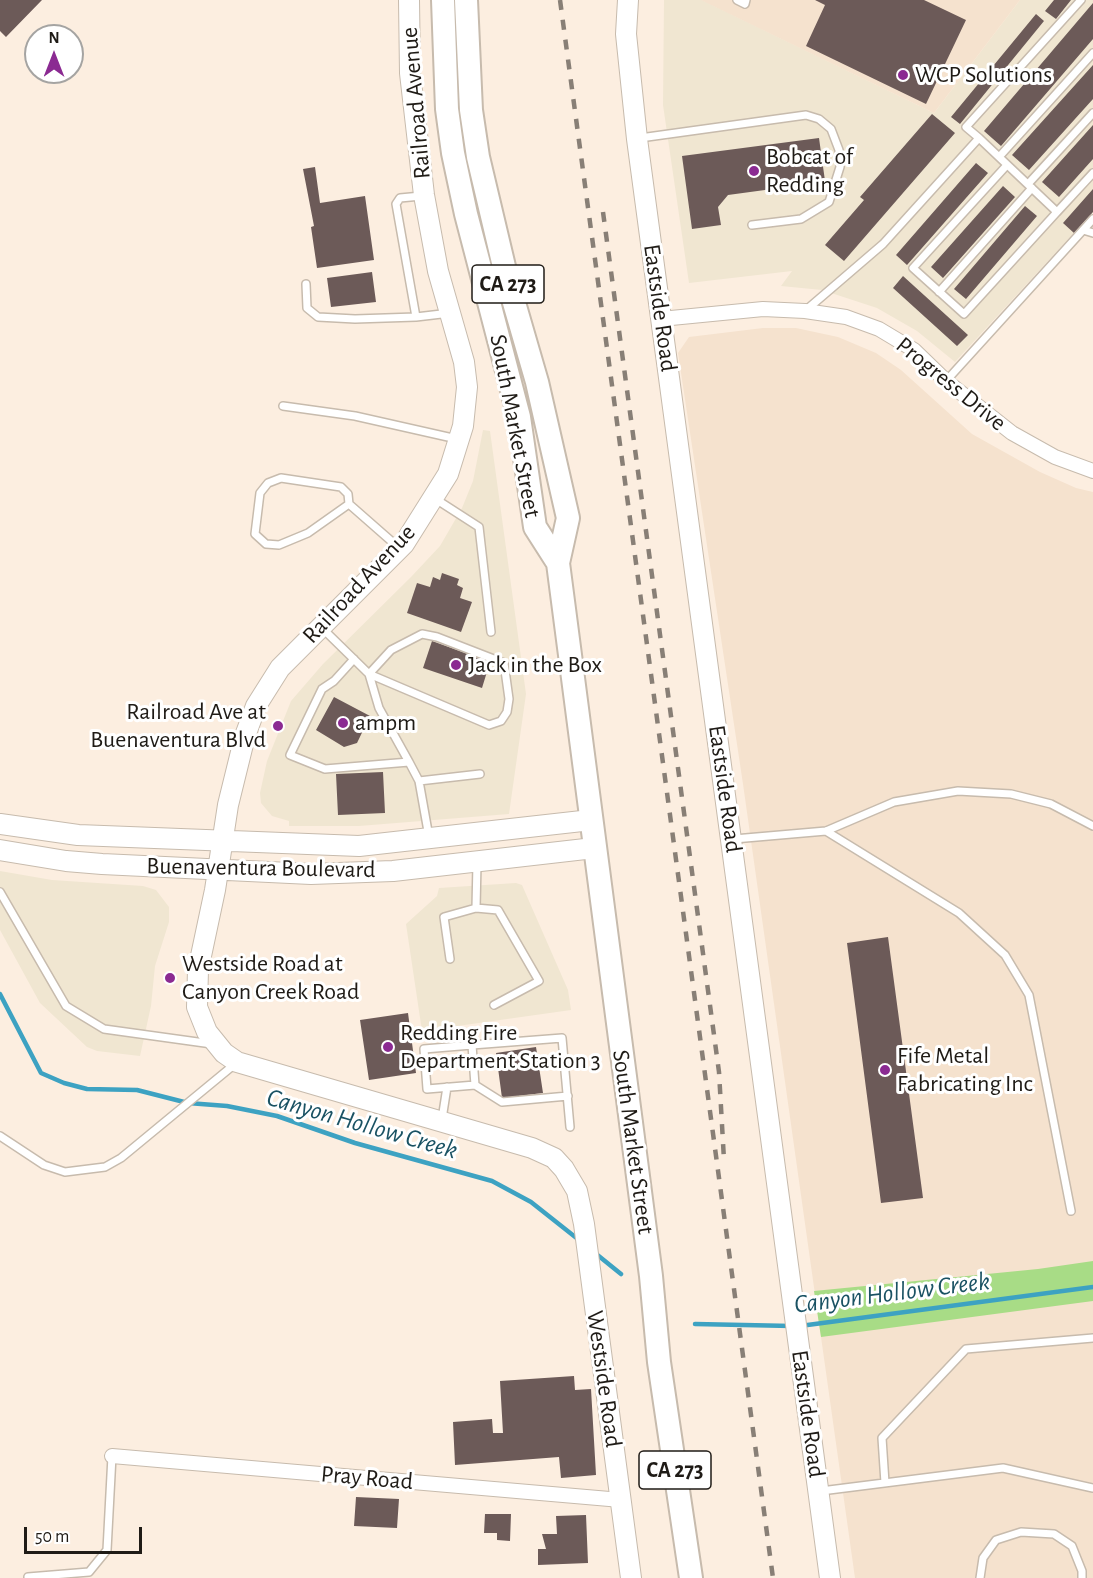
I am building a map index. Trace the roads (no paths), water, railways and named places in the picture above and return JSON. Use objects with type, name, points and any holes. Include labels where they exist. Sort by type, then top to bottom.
[{"type":"main road","name":"South Market Street","points":[[443,0],[447,109],[453,153],[466,214],[519,417],[535,526],[558,563]]},
{"type":"main road","name":"South Market Street","points":[[466,0],[471,110],[478,157],[506,275],[540,392],[568,518],[558,563],[651,1276],[660,1362],[691,1578]]},
{"type":"street","name":"Railroad Avenue","points":[[237,1062],[216,1045],[199,1017],[197,988],[240,753],[256,706],[280,668],[400,548],[448,474],[459,439],[467,387],[464,362],[438,271],[424,195],[410,73],[409,0]]},
{"type":"street","name":"Eastside Road","points":[[628,0],[626,34],[637,139],[830,1578]]},
{"type":"street","name":"Progress Drive","points":[[661,319],[735,310],[805,310],[846,317],[879,329],[914,350],[946,381],[1012,433],[1055,457],[1093,471]]},
{"type":"street","name":"Buenaventura Boulevard","points":[[0,824],[78,835],[358,846],[591,820]]},
{"type":"street","name":"Buenaventura Boulevard","points":[[0,850],[84,863],[358,873],[594,848]]},
{"type":"street","points":[[237,1062],[442,1121]]},
{"type":"street","name":"Westside Road","points":[[442,1121],[540,1151],[561,1165],[572,1180],[584,1224],[631,1578]]},
{"type":"street","name":"Pray Road","points":[[112,1456],[621,1500]]},
{"type":"lane","points":[[736,0],[745,4],[746,0]]},
{"type":"lane","points":[[1057,212],[966,127],[1081,0]]},
{"type":"lane","points":[[999,158],[1093,53]]},
{"type":"lane","points":[[939,292],[1093,113]]},
{"type":"lane","points":[[637,139],[806,115],[819,119],[831,129],[840,150],[840,167],[829,202],[801,219],[752,225]]},
{"type":"lane","points":[[805,310],[883,244],[979,138]]},
{"type":"lane","points":[[1007,165],[913,268],[964,314],[1093,173]]},
{"type":"lane","points":[[416,317],[396,204],[400,198],[424,195]]},
{"type":"lane","points":[[946,381],[1093,219]]},
{"type":"lane","points":[[1083,230],[1093,233]]},
{"type":"lane","points":[[306,284],[307,308],[318,317],[416,317],[451,313]]},
{"type":"lane","points":[[283,406],[355,416],[459,439]]},
{"type":"lane","points":[[349,504],[308,533],[279,545],[266,544],[255,534],[260,493],[268,483],[281,478],[341,487],[348,494],[349,504],[400,548]]},
{"type":"lane","points":[[434,498],[478,527],[491,632]]},
{"type":"lane","points":[[321,627],[369,674],[489,725],[501,721],[507,712],[509,699],[504,663],[437,637],[422,634],[391,650],[369,674]]},
{"type":"lane","points":[[354,659],[334,681],[322,689],[290,755],[325,769],[409,762]]},
{"type":"lane","points":[[369,674],[379,708],[419,781],[429,837]]},
{"type":"lane","points":[[419,781],[480,774]]},
{"type":"lane","points":[[732,839],[826,831],[894,802],[958,791],[1011,794],[1051,804],[1093,826]]},
{"type":"lane","points":[[826,831],[959,913],[1005,955],[1029,995],[1071,1211]]},
{"type":"lane","points":[[476,908],[477,860]]},
{"type":"lane","points":[[0,892],[66,1006],[104,1029],[216,1045]]},
{"type":"lane","points":[[450,959],[444,917],[476,908],[498,910],[539,981],[494,1005]]},
{"type":"lane","points":[[568,1096],[502,1102],[476,1085],[427,1089],[424,1049],[562,1038],[568,1096],[570,1127]]},
{"type":"lane","points":[[472,1045],[476,1085]]},
{"type":"lane","points":[[0,1137],[44,1164],[65,1172],[105,1167],[121,1158],[237,1062]]},
{"type":"lane","points":[[442,1121],[447,1087]]},
{"type":"lane","points":[[885,1483],[882,1438],[966,1349],[1093,1338]]},
{"type":"lane","points":[[28,1577],[89,1572],[107,1550],[112,1456]]},
{"type":"lane","points":[[818,1492],[1003,1468],[1093,1488]]},
{"type":"lane","points":[[980,1578],[983,1558],[996,1540],[1021,1532],[1054,1534],[1072,1546],[1082,1571],[1082,1578]]},
{"type":"waterway","name":"Canyon Hollow Creek","points":[[0,994],[41,1073],[64,1083],[87,1089],[137,1090],[188,1103],[227,1106],[277,1116],[355,1143],[492,1181],[531,1202],[579,1240]]},
{"type":"waterway","name":"Canyon Hollow Creek","points":[[595,1253],[621,1274]]},
{"type":"waterway","name":"Canyon Hollow Creek","points":[[800,1326],[1093,1287]]},
{"type":"waterway","name":"Canyon Hollow Creek","points":[[695,1324],[792,1326]]},
{"type":"railway","points":[[560,0],[773,1578]]},
{"type":"railway","points":[[603,212],[719,1072],[724,1160]]},
{"type":"place","name":"WCP Solutions","points":[[903,75]]},
{"type":"place","name":"Bobcat of Redding","points":[[754,171]]},
{"type":"place","name":"Jack in the Box","points":[[456,665]]},
{"type":"place","name":"ampm","points":[[343,723]]},
{"type":"place","name":"Railroad Ave at Buenaventura Blvd","points":[[278,726]]},
{"type":"place","name":"Westside Road at Canyon Creek Road","points":[[170,978]]},
{"type":"place","name":"Redding Fire Department Station 3","points":[[388,1047]]},
{"type":"place","name":"Fife Metal Fabricating Inc","points":[[885,1070]]}]
